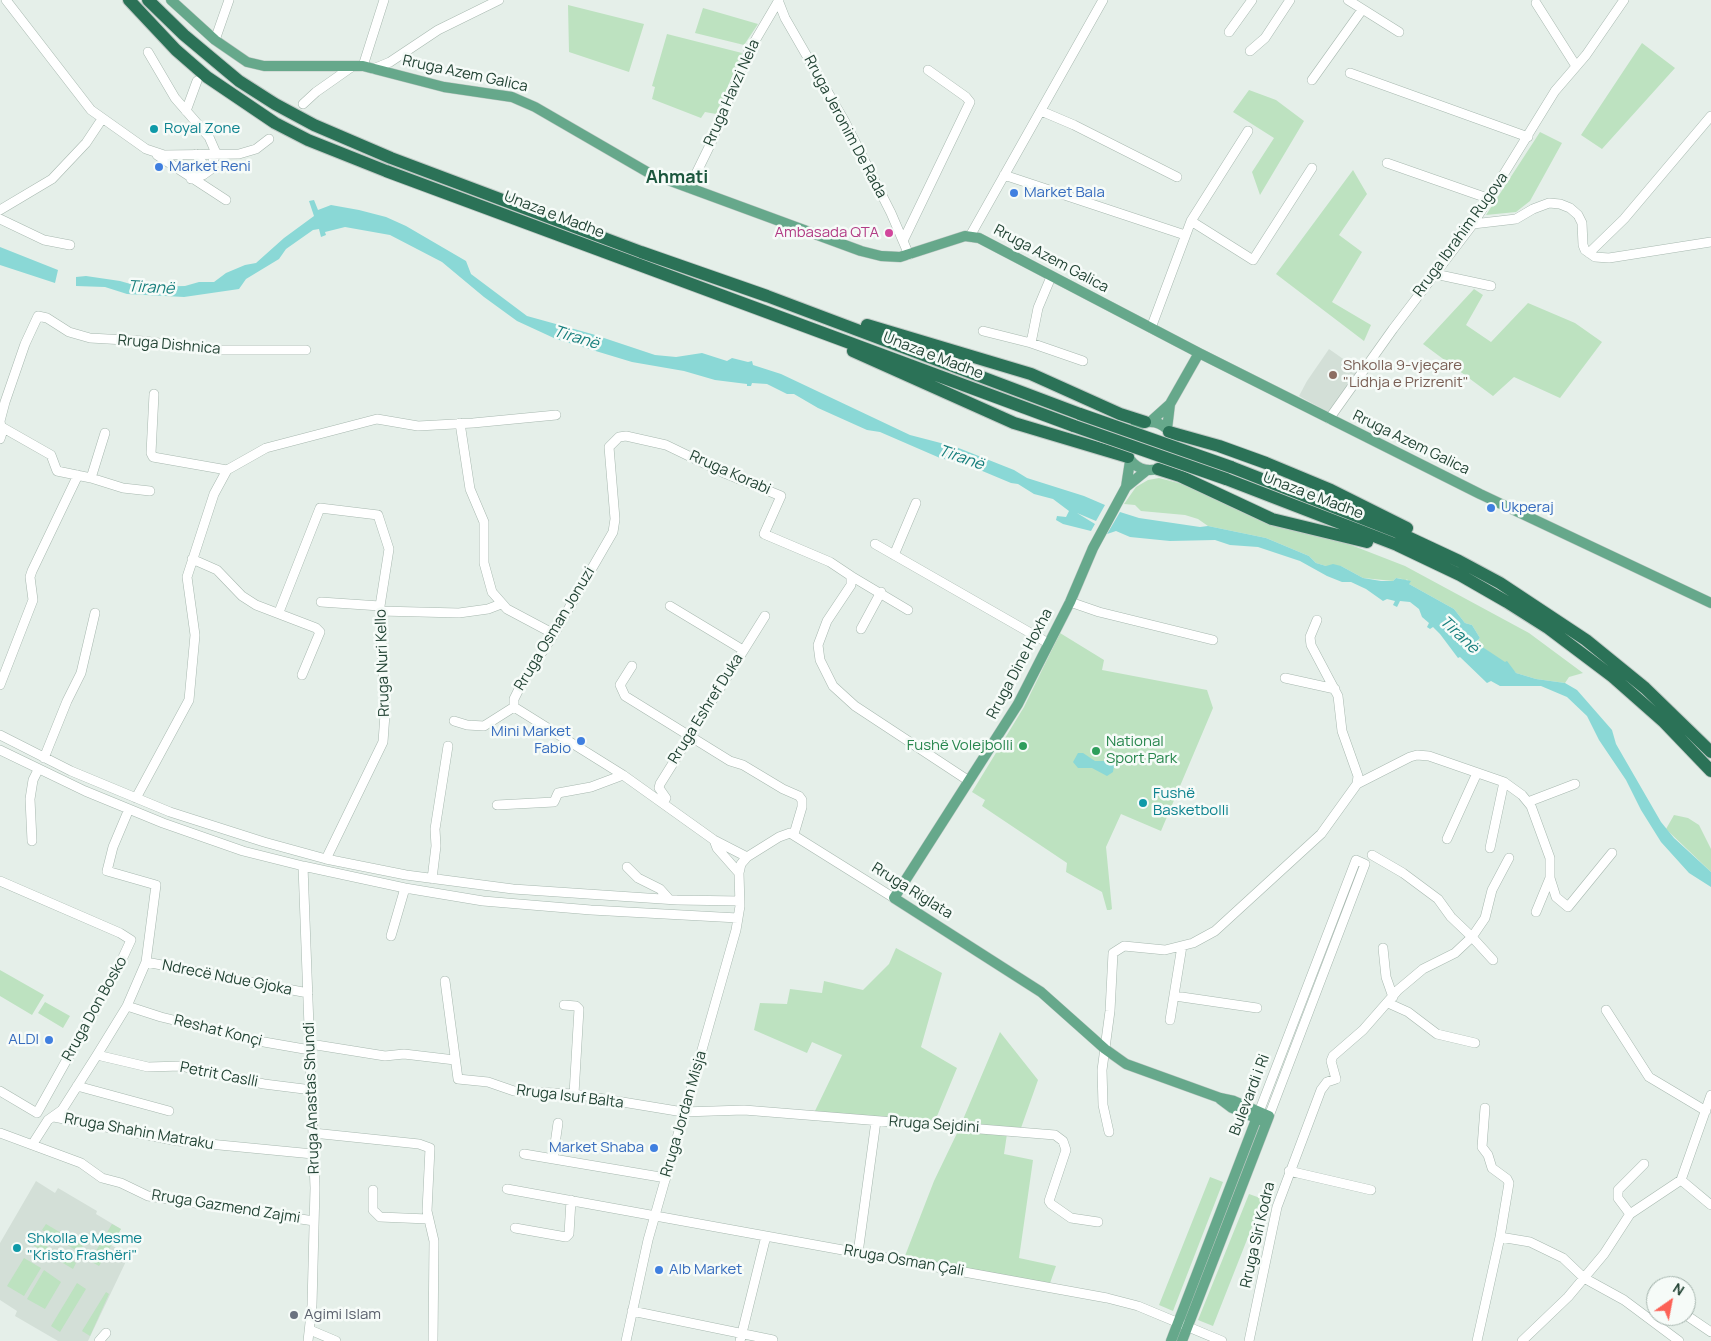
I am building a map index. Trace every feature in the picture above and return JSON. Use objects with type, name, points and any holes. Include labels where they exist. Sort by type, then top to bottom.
[{"type":"highway","name":"Unaza e Madhe","points":[[129,0],[176,50],[207,77],[268,118],[308,140],[386,171],[1074,426],[1226,480],[1375,537],[1434,563],[1507,602],[1566,642],[1621,683],[1664,722],[1711,771]]},
{"type":"highway","name":"Unaza e Madhe","points":[[148,0],[184,35],[239,81],[275,104],[314,125],[391,158],[1080,414],[1232,467],[1381,525],[1434,549],[1500,583],[1563,624],[1645,688],[1711,752]]},
{"type":"highway","points":[[702,273],[746,283],[886,331],[1031,374],[1120,414],[1148,422]]},
{"type":"highway","points":[[698,286],[770,319],[858,353],[1014,423],[1129,459]]},
{"type":"highway","points":[[1168,430],[1233,451],[1341,495],[1482,566],[1547,608],[1563,624]]},
{"type":"highway","points":[[1153,470],[1180,476],[1272,519],[1364,541],[1403,555],[1480,593],[1547,633],[1566,642]]},
{"type":"main road","name":"Rruga Azem Galica","points":[[171,0],[215,40],[247,62],[264,66],[363,67],[436,85],[520,100],[627,162],[688,188],[861,251],[891,258],[909,255],[970,236],[979,238],[1198,353],[1505,507],[1711,603]]},
{"type":"main road","name":"Rruga Dine Hoxha","points":[[894,898],[1010,717],[1070,602],[1093,548],[1126,487],[1129,459],[1126,444],[1129,434],[1136,426],[1148,422],[1170,404],[1198,353]]},
{"type":"main road","name":"Rruga Dine Hoxha","points":[[1126,487],[1153,470],[1166,465],[1173,454],[1174,441],[1168,430],[1170,404]]},
{"type":"main road","points":[[1148,422],[1158,423],[1168,430]]},
{"type":"main road","points":[[1129,459],[1141,469],[1153,470]]},
{"type":"main road","name":"Rruga Riglata","points":[[894,898],[1041,992],[1105,1049]]},
{"type":"main road","points":[[1105,1049],[1137,1070],[1234,1101],[1263,1117]]},
{"type":"main road","name":"Bulevardi i Ri","points":[[1171,1341],[1183,1325],[1263,1117]]},
{"type":"main road","name":"Bulevardi i Ri","points":[[1182,1341],[1183,1325]]},
{"type":"street","points":[[6,0],[91,110],[191,179],[226,200]]},
{"type":"street","points":[[215,40],[229,0]]},
{"type":"street","points":[[363,67],[384,0]]},
{"type":"street","points":[[303,104],[316,92],[363,67],[390,62],[438,30],[499,0]]},
{"type":"street","name":"Rruga Havzi Nela","points":[[688,188],[711,143],[749,51],[778,0]]},
{"type":"street","name":"Rruga Jeronim De Rada","points":[[778,0],[785,18],[845,122],[909,255]]},
{"type":"street","points":[[970,236],[1103,0]]},
{"type":"street","points":[[1229,32],[1252,0]]},
{"type":"street","points":[[1250,51],[1265,38],[1290,0]]},
{"type":"street","points":[[1348,0],[1399,32]]},
{"type":"street","name":"Rruga Ibrahim Rugova","points":[[1329,419],[1393,328],[1473,224],[1555,91],[1576,66],[1624,0]]},
{"type":"street","points":[[1536,3],[1576,66]]},
{"type":"street","points":[[1312,80],[1362,10]]},
{"type":"street","points":[[148,52],[164,81],[186,111],[209,137],[216,153],[210,170],[203,176],[191,179]]},
{"type":"street","points":[[903,241],[970,102],[966,97],[928,70]]},
{"type":"street","points":[[1350,72],[1528,137]]},
{"type":"street","points":[[186,111],[197,81]]},
{"type":"street","points":[[1041,111],[1074,125],[1177,177]]},
{"type":"street","points":[[1589,253],[1624,219],[1711,116]]},
{"type":"street","points":[[0,210],[52,179],[86,143],[102,119]]},
{"type":"street","points":[[1150,328],[1191,221],[1248,131]]},
{"type":"street","points":[[155,153],[164,155],[248,152],[269,139]]},
{"type":"street","points":[[191,179],[202,171],[203,164],[196,154]]},
{"type":"street","points":[[1387,163],[1490,199]]},
{"type":"street","points":[[1191,221],[1253,260],[1312,168]]},
{"type":"street","points":[[1004,175],[1185,235]]},
{"type":"street","points":[[1473,224],[1516,219],[1533,209],[1549,203],[1560,204],[1570,208],[1578,215],[1582,223],[1583,245],[1595,257],[1608,258],[1711,242]]},
{"type":"street","points":[[0,219],[44,240],[70,245]]},
{"type":"street","points":[[1434,274],[1491,286]]},
{"type":"street","points":[[1031,343],[1038,308],[1051,276]]},
{"type":"street","name":"Rruga Dishnica","points":[[0,427],[5,402],[25,344],[38,316],[47,318],[69,332],[90,338],[143,341],[216,350],[306,350]]},
{"type":"street","points":[[983,331],[1031,343],[1083,360]]},
{"type":"street","points":[[154,394],[151,453],[153,457],[227,470]]},
{"type":"street","points":[[136,798],[189,700],[195,635],[187,577],[214,494],[227,470],[266,448],[378,419],[418,426],[556,415]]},
{"type":"street","points":[[460,423],[470,489],[484,522],[485,568],[492,592],[501,604],[554,634]]},
{"type":"street","points":[[0,427],[2,433],[0,439]]},
{"type":"street","points":[[0,427],[51,455],[57,471],[91,478],[123,488],[150,491]]},
{"type":"street","points":[[91,478],[105,433]]},
{"type":"street","name":"Rruga Korabi","points":[[615,439],[626,436],[666,445],[722,472],[781,496],[764,534],[830,562],[851,576]]},
{"type":"street","name":"Rruga Osman Jonuzi","points":[[615,439],[608,451],[615,519],[613,532],[554,634],[523,681],[514,698],[514,707],[623,775],[714,840],[748,857]]},
{"type":"street","points":[[0,685],[33,600],[30,577],[32,571],[78,475]]},
{"type":"street","points":[[894,555],[916,503]]},
{"type":"street","name":"Rruga Nuri Kello","points":[[278,612],[320,508],[378,515],[389,549],[380,609],[385,714],[383,742],[326,859]]},
{"type":"street","points":[[875,544],[1048,643]]},
{"type":"street","points":[[192,560],[217,570],[242,596],[256,605],[316,628],[320,632],[302,675]]},
{"type":"street","points":[[908,610],[881,592],[851,576],[851,585],[827,621],[818,645],[820,660],[828,678],[846,700],[969,781]]},
{"type":"street","points":[[861,630],[881,592]]},
{"type":"street","points":[[321,602],[380,609],[459,613],[488,609],[501,604]]},
{"type":"street","points":[[1070,602],[1099,612],[1213,640]]},
{"type":"street","points":[[670,606],[743,650]]},
{"type":"street","points":[[44,758],[67,701],[81,673],[96,612]]},
{"type":"street","name":"Rruga Eshref Duka","points":[[663,803],[666,798],[659,788],[660,784],[765,616]]},
{"type":"street","points":[[1109,1132],[1102,1087],[1110,1011],[1113,953],[1124,946],[1165,950],[1193,943],[1215,931],[1306,850],[1332,821],[1357,784],[1358,776],[1342,731],[1335,689],[1311,645],[1310,638],[1317,620]]},
{"type":"street","points":[[0,659],[9,664]]},
{"type":"street","points":[[0,750],[38,770],[201,837],[243,851],[303,866],[405,888],[518,904],[738,918],[741,864],[748,857],[785,834],[794,834],[802,807],[802,800],[799,796],[783,789],[743,765],[730,761],[622,693],[620,686],[632,666]]},
{"type":"street","points":[[1285,678],[1335,689]]},
{"type":"street","points":[[454,721],[484,726],[514,707]]},
{"type":"street","points":[[0,735],[44,758],[136,798],[219,828],[326,859],[432,879],[513,889],[668,899],[740,901]]},
{"type":"street","points":[[432,879],[436,846],[435,829],[448,746]]},
{"type":"street","points":[[1357,784],[1410,757],[1418,756],[1429,756],[1504,782],[1528,802],[1538,821],[1548,853],[1550,878],[1556,897],[1568,907],[1612,853]]},
{"type":"street","points":[[32,840],[30,799],[33,780],[38,770]]},
{"type":"street","points":[[1446,839],[1477,773]]},
{"type":"street","points":[[497,805],[554,802],[558,793],[591,787],[623,775]]},
{"type":"street","points":[[1490,848],[1504,782]]},
{"type":"street","points":[[1528,802],[1575,784]]},
{"type":"street","points":[[32,1146],[44,1126],[62,1110],[97,1055],[127,1006],[146,962],[156,885],[106,871],[113,847],[129,809]]},
{"type":"street","name":"Rruga Riglata","points":[[794,834],[894,898]]},
{"type":"street","name":"Rruga Osman Jonuzi","points":[[714,840],[717,848],[739,873]]},
{"type":"street","points":[[1372,855],[1403,872],[1438,899],[1451,917],[1493,960]]},
{"type":"street","points":[[1391,1000],[1423,969],[1455,953],[1480,928],[1496,880],[1509,858]]},
{"type":"street","name":"Bulevardi i Ri","points":[[1356,860],[1366,864],[1263,1117],[1356,860]]},
{"type":"street","name":"Rruga Anastas Shundi","points":[[303,866],[312,1090],[314,1221],[308,1341]]},
{"type":"street","points":[[627,867],[638,878],[660,889],[668,899]]},
{"type":"street","points":[[1536,912],[1550,878]]},
{"type":"street","name":"Rruga Don Bosko","points":[[0,881],[120,933],[131,940],[118,968],[37,1113],[0,1091]]},
{"type":"street","points":[[391,936],[405,888]]},
{"type":"street","name":"Rruga Jordan Misja","points":[[626,1341],[683,1112],[738,918]]},
{"type":"street","points":[[1170,1020],[1175,996],[1176,969],[1182,946]]},
{"type":"street","points":[[1383,948],[1391,1000],[1437,1034],[1475,1043]]},
{"type":"street","name":"Ndrecë Ndue Gjoka","points":[[146,962],[308,994]]},
{"type":"street","points":[[310,1047],[385,1056],[404,1054],[455,1060],[445,981]]},
{"type":"street","points":[[1175,996],[1258,1008]]},
{"type":"street","name":"Rruga Siri Kodra","points":[[1249,1341],[1277,1207],[1321,1090],[1327,1082],[1336,1078],[1331,1061],[1333,1056],[1363,1030],[1391,1000]]},
{"type":"street","points":[[564,1004],[576,1006],[579,1009],[574,1094]]},
{"type":"street","name":"Reshat Konçi","points":[[127,1006],[161,1017],[225,1033],[310,1047]]},
{"type":"street","points":[[1606,1010],[1650,1077],[1706,1111]]},
{"type":"street","name":"Petrit Caslli","points":[[97,1055],[148,1067],[181,1066],[228,1077],[312,1090]]},
{"type":"street","name":"Rruga Isuf Balta","points":[[455,1060],[458,1079],[488,1082],[514,1091],[574,1094],[683,1112]]},
{"type":"street","points":[[77,1086],[169,1111]]},
{"type":"street","points":[[1522,1341],[1550,1316],[1584,1278],[1612,1245],[1630,1214],[1681,1180],[1711,1096]]},
{"type":"street","points":[[1477,1341],[1483,1303],[1500,1236],[1509,1183],[1507,1179],[1492,1168],[1488,1155],[1482,1146],[1484,1108]]},
{"type":"street","name":"Rruga Sejdini","points":[[683,1112],[744,1110],[1055,1134],[1064,1141],[1066,1150],[1050,1201],[1051,1204],[1072,1218],[1098,1222]]},
{"type":"street","name":"Rruga Shahin Matraku","points":[[54,1117],[178,1141],[313,1154]]},
{"type":"street","points":[[858,1253],[876,1121]]},
{"type":"street","points":[[553,1158],[558,1123]]},
{"type":"street","name":"Rruga Gazmend Zajmi","points":[[0,1133],[81,1163],[102,1178],[121,1183],[148,1196],[314,1221]]},
{"type":"street","points":[[313,1133],[419,1144],[430,1148],[428,1219],[434,1241],[433,1341]]},
{"type":"street","points":[[524,1154],[666,1178]]},
{"type":"street","points":[[1630,1214],[1618,1198],[1618,1190],[1644,1164]]},
{"type":"street","points":[[1289,1171],[1371,1190]]},
{"type":"street","points":[[1681,1180],[1711,1204]]},
{"type":"street","name":"Rruga Osman Çali","points":[[507,1189],[1107,1298],[1152,1312],[1222,1341]]},
{"type":"street","points":[[374,1190],[373,1210],[380,1217],[428,1219]]},
{"type":"street","points":[[515,1228],[566,1237],[569,1234],[571,1200]]},
{"type":"street","points":[[741,1337],[766,1236]]},
{"type":"street","points":[[1500,1236],[1530,1242],[1570,1262],[1584,1278],[1624,1300],[1679,1341]]},
{"type":"street","points":[[632,1311],[741,1337],[774,1340]]},
{"type":"street","points":[[1696,1322],[1711,1332]]},
{"type":"street","points":[[310,1330],[336,1341]]},
{"type":"street","points":[[100,1341],[106,1333]]},
{"type":"shaded area","name":"Shkolla 9-vjeçare \"Lidhja e Prizrenit\"","points":[[1329,349],[1359,370],[1328,412],[1299,396]]},
{"type":"shaded area","points":[[36,1181],[55,1193],[58,1188],[97,1211],[96,1214],[121,1229],[111,1245],[129,1255],[88,1341],[58,1341],[15,1316],[17,1311],[0,1300],[0,1243]]},
{"type":"green space","points":[[568,5],[644,24],[629,72],[569,52]]},
{"type":"green space","points":[[703,8],[758,24],[744,45],[695,33]]},
{"type":"green space","points":[[667,34],[742,53],[716,114],[705,112],[701,118],[652,99],[655,87],[652,86]]},
{"type":"green space","points":[[1642,43],[1675,68],[1602,149],[1581,135]]},
{"type":"green space","points":[[1249,90],[1276,100],[1304,121],[1260,195],[1252,172],[1274,138],[1233,112]]},
{"type":"green space","points":[[1540,132],[1562,143],[1530,201],[1516,212],[1486,215]]},
{"type":"green space","points":[[1353,170],[1367,194],[1339,235],[1362,252],[1332,302],[1371,325],[1364,341],[1276,274]]},
{"type":"green space","points":[[1474,289],[1483,295],[1466,325],[1491,342],[1528,303],[1575,323],[1602,342],[1560,398],[1514,377],[1493,396],[1423,344]]},
{"type":"green space","points":[[1159,478],[1186,485],[1269,524],[1333,538],[1405,566],[1529,633],[1583,673],[1569,677],[1565,683],[1536,679],[1516,673],[1481,646],[1477,641],[1480,638],[1472,625],[1465,623],[1454,609],[1409,584],[1407,579],[1405,582],[1402,579],[1396,578],[1393,581],[1363,578],[1341,566],[1326,566],[1316,563],[1309,556],[1266,538],[1208,526],[1198,519],[1185,515],[1141,511],[1135,505],[1124,504],[1136,487],[1148,480]]},
{"type":"green space","name":"National Sport Park","points":[[1060,633],[1104,660],[1102,670],[1207,690],[1213,708],[1161,831],[1121,814],[1106,847],[1112,909],[1110,910],[1107,910],[1102,892],[1066,872],[1067,863],[982,806],[985,800],[972,792],[1024,707]]},
{"type":"green space","points":[[1674,815],[1688,818],[1699,825],[1711,849],[1711,872],[1666,829]]},
{"type":"green space","points":[[896,948],[942,973],[921,1047],[957,1068],[935,1121],[814,1113],[842,1055],[812,1042],[807,1053],[754,1030],[760,1003],[787,1004],[790,989],[822,993],[824,981],[863,990],[889,964]]},
{"type":"green space","points":[[0,970],[44,995],[32,1015],[0,996]]},
{"type":"green space","points":[[45,1002],[70,1016],[63,1028],[38,1013]]},
{"type":"green space","points":[[1000,1032],[1038,1080],[1021,1128],[1008,1127],[1004,1154],[1033,1160],[1019,1258],[1056,1266],[1049,1286],[903,1261],[934,1181],[959,1129]]},
{"type":"green space","points":[[1210,1177],[1223,1182],[1173,1311],[1159,1305]]},
{"type":"green space","points":[[1249,1194],[1263,1199],[1213,1326],[1198,1320]]},
{"type":"green space","points":[[46,1224],[83,1246],[79,1252],[42,1230]]},
{"type":"green space","points":[[112,1224],[121,1229],[99,1266],[90,1261]]},
{"type":"green space","points":[[34,1239],[76,1263],[73,1269],[31,1244]]},
{"type":"green space","points":[[24,1258],[41,1268],[24,1296],[7,1286]]},
{"type":"green space","points":[[44,1270],[61,1282],[45,1309],[27,1299]]},
{"type":"green space","points":[[77,1283],[86,1289],[60,1332],[51,1326]]},
{"type":"green space","points":[[106,1292],[109,1294],[90,1336],[82,1331]]},
{"type":"water","name":"Tiranë","points":[[314,200],[318,210],[331,205],[359,210],[386,217],[406,226],[466,261],[471,274],[527,316],[592,334],[655,355],[676,357],[702,353],[727,361],[732,358],[748,362],[752,361],[753,365],[781,374],[910,435],[956,447],[1014,470],[1027,478],[1084,496],[1105,505],[1096,521],[1077,513],[1095,524],[1091,531],[1063,524],[1056,520],[1057,516],[1066,517],[1069,511],[1053,499],[1034,494],[1018,484],[1011,483],[968,465],[940,458],[880,432],[867,430],[818,408],[794,394],[787,394],[767,384],[752,383],[751,386],[747,386],[747,384],[715,380],[684,371],[632,362],[556,339],[517,321],[484,297],[442,262],[390,235],[345,227],[325,232],[326,235],[321,237],[319,229],[313,230],[286,249],[279,259],[246,279],[239,289],[184,297],[127,294],[105,287],[76,286],[76,277],[86,276],[120,281],[141,287],[185,286],[199,282],[214,282],[226,273],[245,265],[256,263],[284,238],[314,216],[309,201]]},
{"type":"water","points":[[0,247],[58,270],[55,283],[0,265]]},
{"type":"water","name":"Tiranë","points":[[1120,512],[1139,518],[1200,527],[1208,526],[1266,538],[1309,556],[1316,563],[1326,566],[1333,564],[1341,566],[1363,578],[1393,581],[1396,578],[1411,581],[1409,584],[1454,609],[1465,623],[1472,625],[1480,638],[1477,641],[1481,646],[1505,662],[1507,661],[1516,673],[1536,679],[1565,683],[1577,690],[1612,730],[1616,744],[1661,822],[1674,838],[1711,872],[1711,887],[1689,873],[1661,842],[1641,810],[1626,780],[1599,740],[1587,716],[1567,697],[1541,686],[1500,686],[1491,681],[1487,683],[1460,657],[1458,658],[1433,627],[1430,629],[1427,627],[1429,623],[1422,617],[1419,609],[1410,602],[1400,601],[1397,607],[1393,605],[1395,601],[1387,599],[1383,601],[1366,589],[1351,582],[1342,582],[1300,561],[1258,547],[1230,545],[1215,540],[1170,541],[1130,537],[1116,531],[1107,534]]},
{"type":"water","points":[[1078,753],[1083,753],[1095,761],[1110,761],[1114,765],[1113,772],[1107,776],[1092,768],[1078,768],[1073,762]]},
{"type":"place","name":"Royal Zone","points":[[154,129]]},
{"type":"place","name":"Market Reni","points":[[159,167]]},
{"type":"place","name":"Market Bala","points":[[1014,193]]},
{"type":"place","name":"Ambasada QTA","points":[[889,233]]},
{"type":"place","name":"Shkolla 9-vjeçare \"Lidhja e Prizrenit\"","points":[[1333,375]]},
{"type":"place","name":"Ukperaj","points":[[1491,508]]},
{"type":"place","name":"Mini Market Fabio","points":[[581,741]]},
{"type":"place","name":"Fushë Volejbolli","points":[[1023,746]]},
{"type":"place","name":"National Sport Park","points":[[1096,751]]},
{"type":"place","name":"Fushë Basketbolli","points":[[1143,803]]},
{"type":"place","name":"ALDI","points":[[49,1040]]},
{"type":"place","name":"Market Shaba","points":[[654,1148]]},
{"type":"place","name":"Shkolla e Mesme \"Kristo Frashëri\"","points":[[17,1248]]},
{"type":"place","name":"Alb Market","points":[[659,1270]]},
{"type":"place","name":"Agimi Islam","points":[[294,1315]]},
{"type":"district","name":"Ahmati","points":[[677,178]]}]
